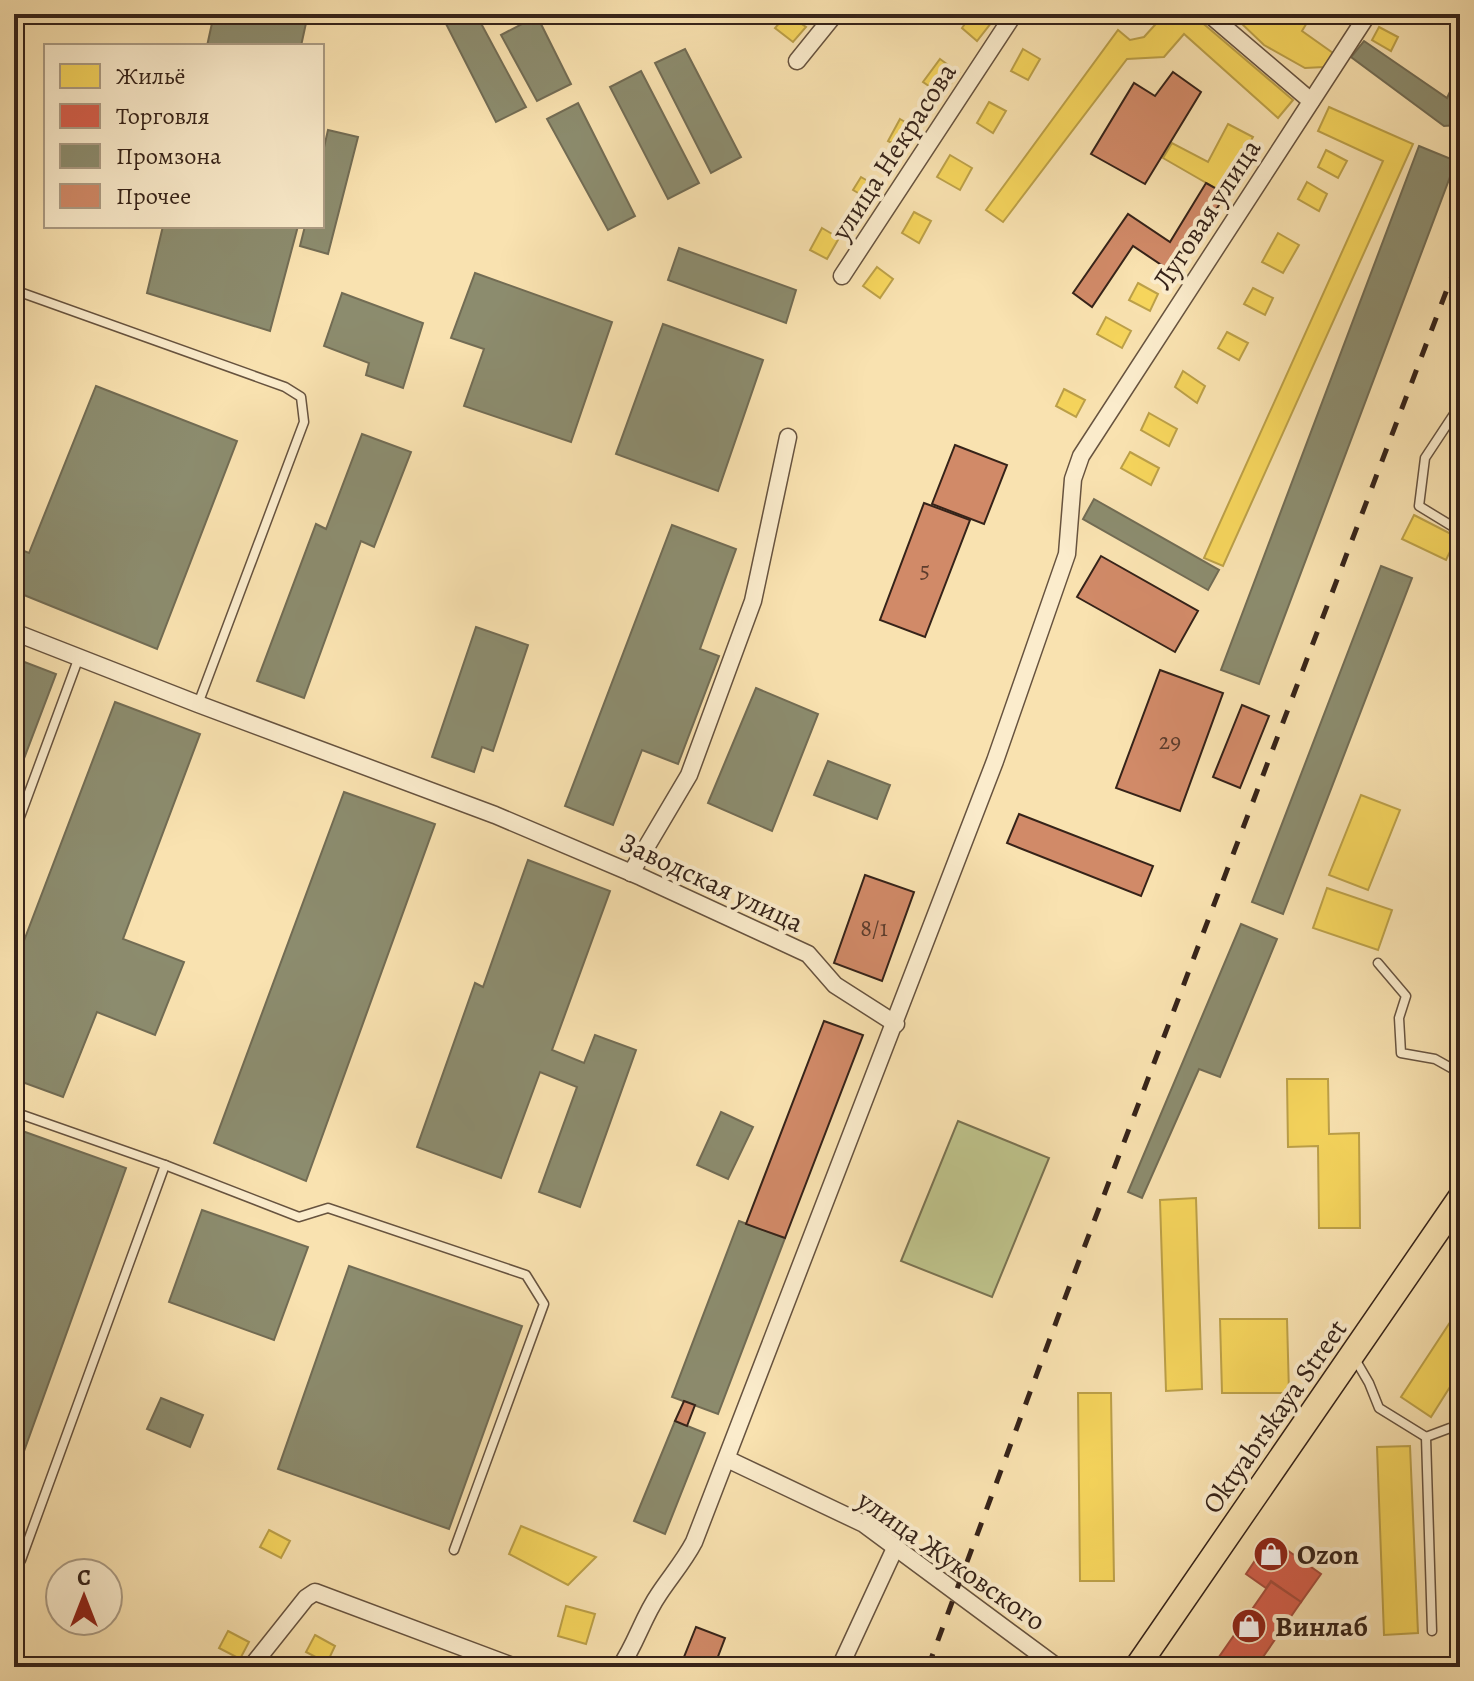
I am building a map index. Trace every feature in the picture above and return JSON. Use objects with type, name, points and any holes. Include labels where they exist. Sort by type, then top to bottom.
[{"type":"main road","name":"Oktyabrskaya Street","points":[[1137,1667],[1460,1198]]},
{"type":"street","points":[[797,61],[835,14]]},
{"type":"street","name":"улица Некрасова","points":[[842,276],[1014,14]]},
{"type":"street","points":[[1209,14],[1311,101]]},
{"type":"street","name":"Луговая улица","points":[[896,1024],[995,761],[1067,554],[1073,479],[1089,443],[1368,14]]},
{"type":"street","points":[[631,873],[689,775],[753,601],[788,437]]},
{"type":"street","name":"Заводская улица","points":[[14,632],[495,815],[631,873],[808,954],[835,985],[896,1024]]},
{"type":"street","points":[[620,1667],[658,1595],[680,1568],[694,1542],[896,1024]]},
{"type":"street","name":"улица Жуковского","points":[[727,1459],[864,1524],[1057,1667]]},
{"type":"street","points":[[840,1667],[896,1546]]},
{"type":"street","points":[[251,1667],[306,1598],[315,1592],[515,1667]]},
{"type":"lane","points":[[14,290],[285,387],[301,397],[304,422],[198,704]]},
{"type":"lane","points":[[1460,405],[1425,458],[1419,506],[1460,531]]},
{"type":"lane","points":[[14,833],[79,656]]},
{"type":"lane","points":[[1378,963],[1406,996],[1399,1018],[1401,1053],[1435,1059],[1460,1073]]},
{"type":"lane","points":[[14,1112],[165,1165],[299,1217],[328,1208],[526,1275],[544,1304],[454,1550]]},
{"type":"lane","points":[[14,1564],[21,1560],[165,1165]]},
{"type":"lane","points":[[1352,1355],[1369,1383],[1379,1408],[1426,1437]]},
{"type":"lane","points":[[1426,1437],[1450,1428],[1460,1428]]},
{"type":"lane","points":[[1426,1437],[1432,1631]]},
{"type":"green space","points":[[958,1121],[1049,1158],[992,1297],[901,1261]]},
{"type":"building: Жильё","points":[[787,14],[806,27],[793,42],[775,28]]},
{"type":"building: Жильё","points":[[972,14],[981,14],[991,23],[977,41],[962,28]]},
{"type":"building: Жильё","points":[[1161,14],[1192,14],[1293,100],[1278,118],[1184,34],[1164,57],[1127,59],[1003,222],[986,210],[1118,30],[1130,40],[1144,37],[1163,16]]},
{"type":"building: Жильё","points":[[1252,14],[1309,14],[1311,16],[1302,31],[1333,53],[1324,67],[1305,68],[1264,45],[1243,25]]},
{"type":"building: Жильё","points":[[1379,27],[1398,37],[1391,51],[1372,40]]},
{"type":"building: Жильё","points":[[1023,49],[1040,59],[1028,80],[1011,71]]},
{"type":"building: Жильё","points":[[940,59],[959,73],[942,95],[923,82]]},
{"type":"building: Жильё","points":[[989,102],[1006,111],[993,133],[977,123]]},
{"type":"building: Жильё","points":[[1329,107],[1413,144],[1223,566],[1204,558],[1383,161],[1318,131]]},
{"type":"building: Жильё","points":[[900,119],[917,129],[905,150],[888,141]]},
{"type":"building: Жильё","points":[[1228,124],[1253,137],[1222,192],[1163,158],[1172,143],[1208,162]]},
{"type":"building: Жильё","points":[[1326,150],[1347,161],[1338,178],[1318,167]]},
{"type":"building: Жильё","points":[[950,155],[972,168],[960,190],[937,177]]},
{"type":"building: Жильё","points":[[861,177],[878,187],[870,200],[853,190]]},
{"type":"building: Жильё","points":[[1307,182],[1327,194],[1319,211],[1298,199]]},
{"type":"building: Жильё","points":[[914,212],[931,221],[919,243],[902,233]]},
{"type":"building: Жильё","points":[[822,228],[839,238],[827,259],[810,250]]},
{"type":"building: Жильё","points":[[1278,233],[1299,245],[1283,273],[1262,262]]},
{"type":"building: Жильё","points":[[877,267],[893,279],[880,298],[863,286]]},
{"type":"building: Жильё","points":[[1138,283],[1158,294],[1150,311],[1129,300]]},
{"type":"building: Жильё","points":[[1253,288],[1273,298],[1265,315],[1244,304]]},
{"type":"building: Жильё","points":[[1106,317],[1131,331],[1122,348],[1097,334]]},
{"type":"building: Жильё","points":[[1227,332],[1248,343],[1239,360],[1218,348]]},
{"type":"building: Жильё","points":[[1183,371],[1205,386],[1197,403],[1175,387]]},
{"type":"building: Жильё","points":[[1064,389],[1085,400],[1076,417],[1056,406]]},
{"type":"building: Жильё","points":[[1149,413],[1177,429],[1169,446],[1141,430]]},
{"type":"building: Жильё","points":[[1130,452],[1159,468],[1151,485],[1121,468]]},
{"type":"building: Жильё","points":[[1414,515],[1457,537],[1446,560],[1402,539]]},
{"type":"building: Жильё","points":[[1361,795],[1400,810],[1368,890],[1329,875]]},
{"type":"building: Жильё","points":[[1327,888],[1392,910],[1378,950],[1313,928]]},
{"type":"building: Жильё","points":[[1460,913],[1460,1037],[1459,1037]]},
{"type":"building: Жильё","points":[[1287,1079],[1328,1079],[1329,1134],[1359,1133],[1360,1228],[1319,1228],[1318,1146],[1288,1147]]},
{"type":"building: Жильё","points":[[1196,1198],[1202,1389],[1166,1391],[1160,1200]]},
{"type":"building: Жильё","points":[[1460,1307],[1460,1371],[1431,1417],[1401,1397]]},
{"type":"building: Жильё","points":[[1220,1319],[1287,1319],[1289,1393],[1222,1393]]},
{"type":"building: Жильё","points":[[1078,1393],[1111,1393],[1114,1581],[1080,1581]]},
{"type":"building: Жильё","points":[[1410,1446],[1418,1633],[1384,1635],[1377,1447]]},
{"type":"building: Жильё","points":[[521,1526],[596,1557],[568,1585],[509,1554]]},
{"type":"building: Жильё","points":[[269,1530],[290,1541],[281,1558],[260,1547]]},
{"type":"building: Жильё","points":[[566,1606],[595,1614],[586,1644],[558,1636]]},
{"type":"building: Жильё","points":[[228,1631],[249,1642],[240,1659],[219,1648]]},
{"type":"building: Жильё","points":[[315,1635],[335,1646],[327,1663],[306,1652]]},
{"type":"building: Торговля","points":[[1270,1538],[1321,1574],[1301,1602],[1271,1581],[1266,1588],[1246,1574]]},
{"type":"building: Торговля","points":[[1271,1582],[1301,1602],[1256,1667],[1212,1667]]},
{"type":"building: Промзона","points":[[214,14],[308,14],[301,44],[207,44]]},
{"type":"building: Промзона","points":[[441,14],[476,14],[526,107],[496,122]]},
{"type":"building: Промзона","points":[[537,16],[571,84],[537,101],[501,35]]},
{"type":"building: Промзона","points":[[1364,41],[1447,98],[1460,71],[1458,125],[1444,126],[1351,57]]},
{"type":"building: Промзона","points":[[685,49],[741,157],[711,173],[655,63]]},
{"type":"building: Промзона","points":[[641,71],[699,183],[668,199],[610,87]]},
{"type":"building: Промзона","points":[[578,103],[635,216],[608,230],[547,119]]},
{"type":"building: Промзона","points":[[328,130],[358,137],[328,254],[300,246],[304,228],[324,228],[324,147]]},
{"type":"building: Промзона","points":[[1419,146],[1456,161],[1259,684],[1221,670]]},
{"type":"building: Промзона","points":[[163,228],[297,228],[270,331],[147,293]]},
{"type":"building: Промзона","points":[[679,248],[796,290],[786,323],[668,280]]},
{"type":"building: Промзона","points":[[475,273],[612,322],[571,442],[464,406],[484,349],[451,338]]},
{"type":"building: Промзона","points":[[342,293],[423,323],[403,388],[366,375],[369,363],[324,346]]},
{"type":"building: Промзона","points":[[663,324],[763,360],[718,491],[616,454]]},
{"type":"building: Промзона","points":[[96,386],[237,441],[157,649],[14,591],[14,547],[29,553]]},
{"type":"building: Промзона","points":[[362,434],[411,452],[374,547],[361,541],[304,698],[257,681],[316,524],[326,529]]},
{"type":"building: Промзона","points":[[1094,499],[1219,570],[1208,590],[1083,519]]},
{"type":"building: Промзона","points":[[672,525],[736,549],[700,649],[719,656],[678,764],[642,750],[613,825],[565,806]]},
{"type":"building: Промзона","points":[[1381,566],[1412,578],[1283,914],[1252,902]]},
{"type":"building: Промзона","points":[[476,627],[528,645],[493,751],[482,747],[474,772],[432,757]]},
{"type":"building: Промзона","points":[[14,658],[56,674],[14,785]]},
{"type":"building: Промзона","points":[[756,688],[818,714],[772,831],[708,803]]},
{"type":"building: Промзона","points":[[115,702],[200,734],[123,939],[184,962],[155,1035],[97,1012],[63,1097],[14,1079],[14,967]]},
{"type":"building: Промзона","points":[[828,761],[890,785],[877,819],[814,795]]},
{"type":"building: Промзона","points":[[344,792],[435,824],[306,1181],[214,1143]]},
{"type":"building: Промзона","points":[[528,860],[610,891],[552,1050],[584,1063],[595,1035],[636,1050],[580,1207],[539,1192],[577,1087],[540,1072],[501,1178],[417,1147],[475,983],[483,987]]},
{"type":"building: Промзона","points":[[1241,924],[1277,939],[1220,1077],[1199,1069],[1142,1198],[1128,1192]]},
{"type":"building: Промзона","points":[[721,1112],[753,1127],[728,1179],[697,1165]]},
{"type":"building: Промзона","points":[[14,1128],[126,1168],[14,1479]]},
{"type":"building: Промзона","points":[[202,1210],[308,1247],[274,1340],[169,1302]]},
{"type":"building: Промзона","points":[[739,1221],[785,1238],[718,1414],[672,1397]]},
{"type":"building: Промзона","points":[[349,1266],[522,1326],[449,1529],[278,1469]]},
{"type":"building: Промзона","points":[[161,1398],[203,1415],[190,1447],[147,1429]]},
{"type":"building: Промзона","points":[[675,1421],[705,1433],[665,1534],[634,1521]]},
{"type":"building: Прочее","points":[[1173,72],[1201,92],[1145,184],[1091,154],[1134,83],[1155,96]]},
{"type":"building: Прочее","points":[[1206,183],[1226,194],[1175,274],[1133,246],[1092,307],[1073,293],[1128,214],[1170,242]]},
{"type":"building: Прочее","points":[[955,445],[1007,465],[984,524],[932,504]]},
{"type":"building: Прочее","points":[[924,503],[970,520],[925,637],[880,620]]},
{"type":"building: Прочее","points":[[1101,556],[1198,611],[1175,652],[1077,597]]},
{"type":"building: Прочее","points":[[1160,670],[1223,693],[1180,811],[1116,788]]},
{"type":"building: Прочее","points":[[1242,705],[1269,716],[1240,788],[1213,777]]},
{"type":"building: Прочее","points":[[1019,814],[1153,866],[1141,896],[1007,843]]},
{"type":"building: Прочее","points":[[865,875],[914,892],[882,981],[834,963]]},
{"type":"building: Прочее","points":[[824,1021],[863,1035],[785,1238],[746,1224]]},
{"type":"building: Прочее","points":[[684,1401],[695,1405],[687,1426],[675,1421]]},
{"type":"building: Прочее","points":[[696,1627],[725,1638],[714,1667],[680,1667]]},
{"type":"railway","points":[[928,1667],[1460,255]]},
{"type":"place","name":"Ozon","points":[[1271,1554]]},
{"type":"place","name":"Винлаб","points":[[1249,1626]]}]
